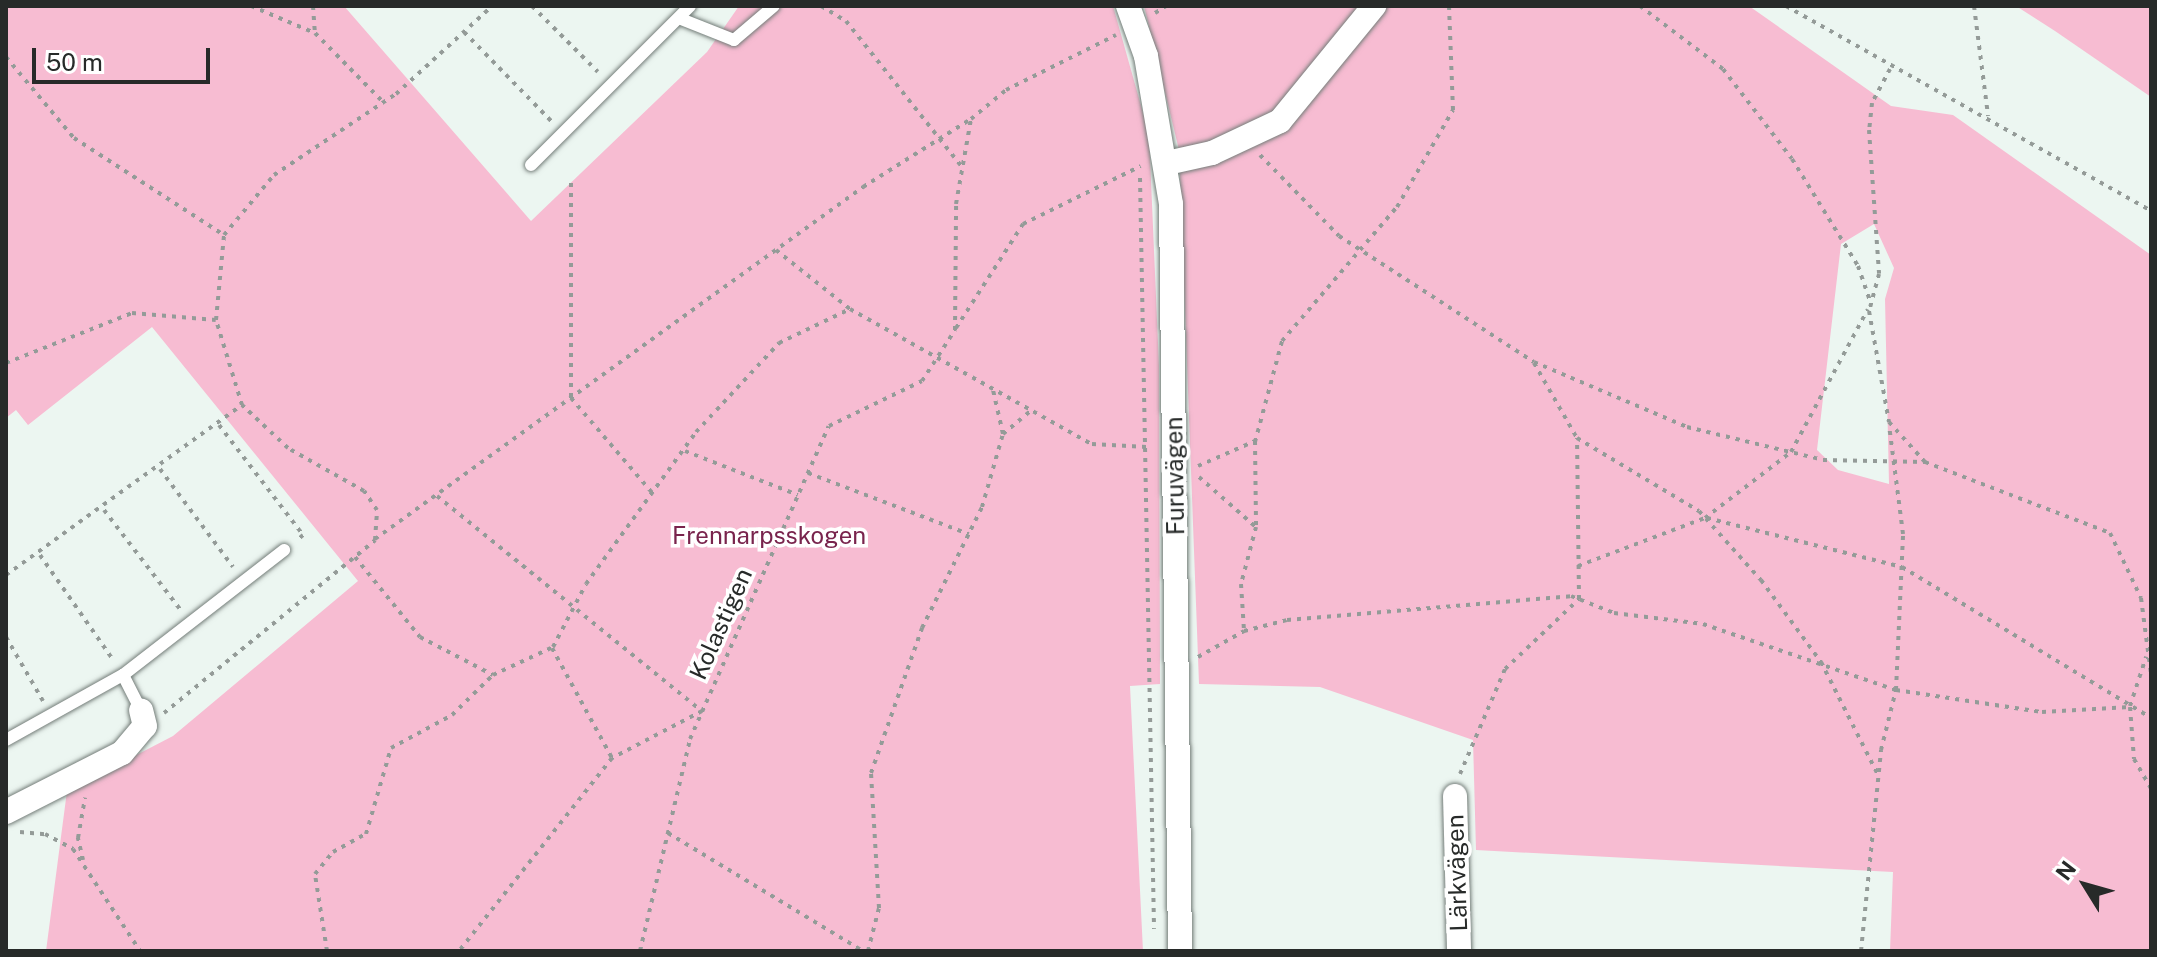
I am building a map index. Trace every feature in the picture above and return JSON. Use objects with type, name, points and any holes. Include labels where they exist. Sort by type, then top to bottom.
[{"type":"street","name":"Furuvägen","points":[[1128,6],[1146,56],[1167,163],[1180,951]]},
{"type":"street","points":[[1167,163],[1245,139],[1293,107],[1374,6]]},
{"type":"street","points":[[6,812],[122,753],[143,718]]},
{"type":"street","name":"Lärkvägen","points":[[1455,796],[1459,951]]},
{"type":"lane","points":[[531,165],[681,19],[690,6]]},
{"type":"lane","points":[[681,19],[734,40],[774,6]]},
{"type":"lane","points":[[6,740],[123,675],[284,550]]},
{"type":"lane","points":[[123,675],[143,718]]},
{"type":"path","points":[[251,6],[315,33],[384,103]]},
{"type":"path","points":[[313,6],[315,33]]},
{"type":"path","points":[[375,540],[377,510],[364,491],[288,448],[242,405],[216,320],[224,235],[274,175],[384,103],[492,6]]},
{"type":"path","points":[[532,6],[612,86]]},
{"type":"path","points":[[821,6],[846,21],[934,140],[963,168]]},
{"type":"path","points":[[1244,631],[1241,584],[1256,527],[1255,442],[1282,341],[1397,207],[1453,110],[1449,6]]},
{"type":"path","points":[[1640,6],[1723,69],[1792,159],[1858,266],[1870,309],[1889,422],[1902,567],[1896,690],[1878,775],[1861,951]]},
{"type":"path","points":[[1786,6],[1890,69],[1988,116],[2151,211]]},
{"type":"path","points":[[1974,6],[1988,116]]},
{"type":"path","points":[[464,32],[563,134]]},
{"type":"path","points":[[143,718],[375,540],[776,250],[934,140],[971,119],[1006,90],[1114,36]]},
{"type":"path","points":[[6,57],[74,138],[224,235]]},
{"type":"path","points":[[1578,566],[1705,518],[1791,452],[1870,309],[1879,274],[1869,130],[1872,103],[1890,69]]},
{"type":"path","name":"Kolastigen","points":[[640,951],[668,833],[702,711],[829,426],[922,381],[955,330],[963,168],[971,119]]},
{"type":"path","points":[[1245,139],[1360,250],[1534,362],[1687,427],[1791,452],[1893,464],[1925,462],[2110,533],[2141,598],[2146,655],[2151,674]]},
{"type":"path","points":[[955,330],[1023,224],[1140,166],[1167,163]]},
{"type":"path","points":[[1140,166],[1154,934]]},
{"type":"path","points":[[571,183],[571,398],[654,495]]},
{"type":"path","points":[[776,250],[850,309],[1092,444],[1147,447]]},
{"type":"path","points":[[327,951],[315,874],[333,852],[366,834],[391,748],[452,715],[493,675],[552,648],[573,609],[684,450],[779,343],[850,309]]},
{"type":"path","points":[[6,363],[132,313],[216,320]]},
{"type":"path","points":[[1534,362],[1577,438],[1705,518],[1902,567],[2151,718]]},
{"type":"path","points":[[668,833],[866,951],[879,908],[871,773],[922,628],[969,534],[1003,434],[993,388]]},
{"type":"path","points":[[6,575],[104,510],[207,435],[242,405]]},
{"type":"path","points":[[1003,434],[1032,410]]},
{"type":"path","points":[[1889,422],[1925,462]]},
{"type":"path","points":[[219,425],[303,535]]},
{"type":"path","points":[[1455,796],[1467,745],[1505,669],[1579,599],[1577,438]]},
{"type":"path","points":[[1255,442],[1190,469],[1256,527]]},
{"type":"path","points":[[684,450],[798,495]]},
{"type":"path","points":[[160,469],[244,581]]},
{"type":"path","points":[[808,473],[969,534]]},
{"type":"path","points":[[436,495],[702,711],[612,758],[459,951]]},
{"type":"path","points":[[104,510],[191,623]]},
{"type":"path","points":[[1705,518],[1821,662],[1878,775]]},
{"type":"path","points":[[40,555],[123,675]]},
{"type":"path","points":[[355,557],[420,637],[493,675]]},
{"type":"path","points":[[1191,659],[1244,631],[1366,611],[1579,599],[1614,613],[1703,624],[1896,690],[2042,712],[2130,707]]},
{"type":"path","points":[[6,637],[51,715]]},
{"type":"path","points":[[552,648],[612,758]]},
{"type":"path","points":[[2146,655],[2130,707],[2134,759],[2151,788]]},
{"type":"path","points":[[82,773],[88,786],[79,821],[83,862]]},
{"type":"path","points":[[6,830],[59,839],[83,862],[140,951]]},
{"type":"green space","name":"Frennarpsskogen","points":[[6,6],[344,6],[531,221],[707,52],[739,6],[1113,6],[1149,134],[1159,366],[1160,684],[1130,686],[1143,951],[46,951],[67,791],[173,736],[358,581],[152,327],[28,425],[16,410],[6,418]]},
{"type":"green space","points":[[1144,6],[1749,6],[1891,106],[1953,115],[2151,255],[2151,951],[1890,951],[1893,872],[1476,850],[1473,740],[1320,687],[1199,684],[1179,150]],"holes":[[[1874,224],[1894,268],[1885,299],[1889,484],[1838,470],[1817,450],[1841,244]]]},
{"type":"green space","points":[[2016,6],[2151,6],[2151,97],[2055,31]]}]
